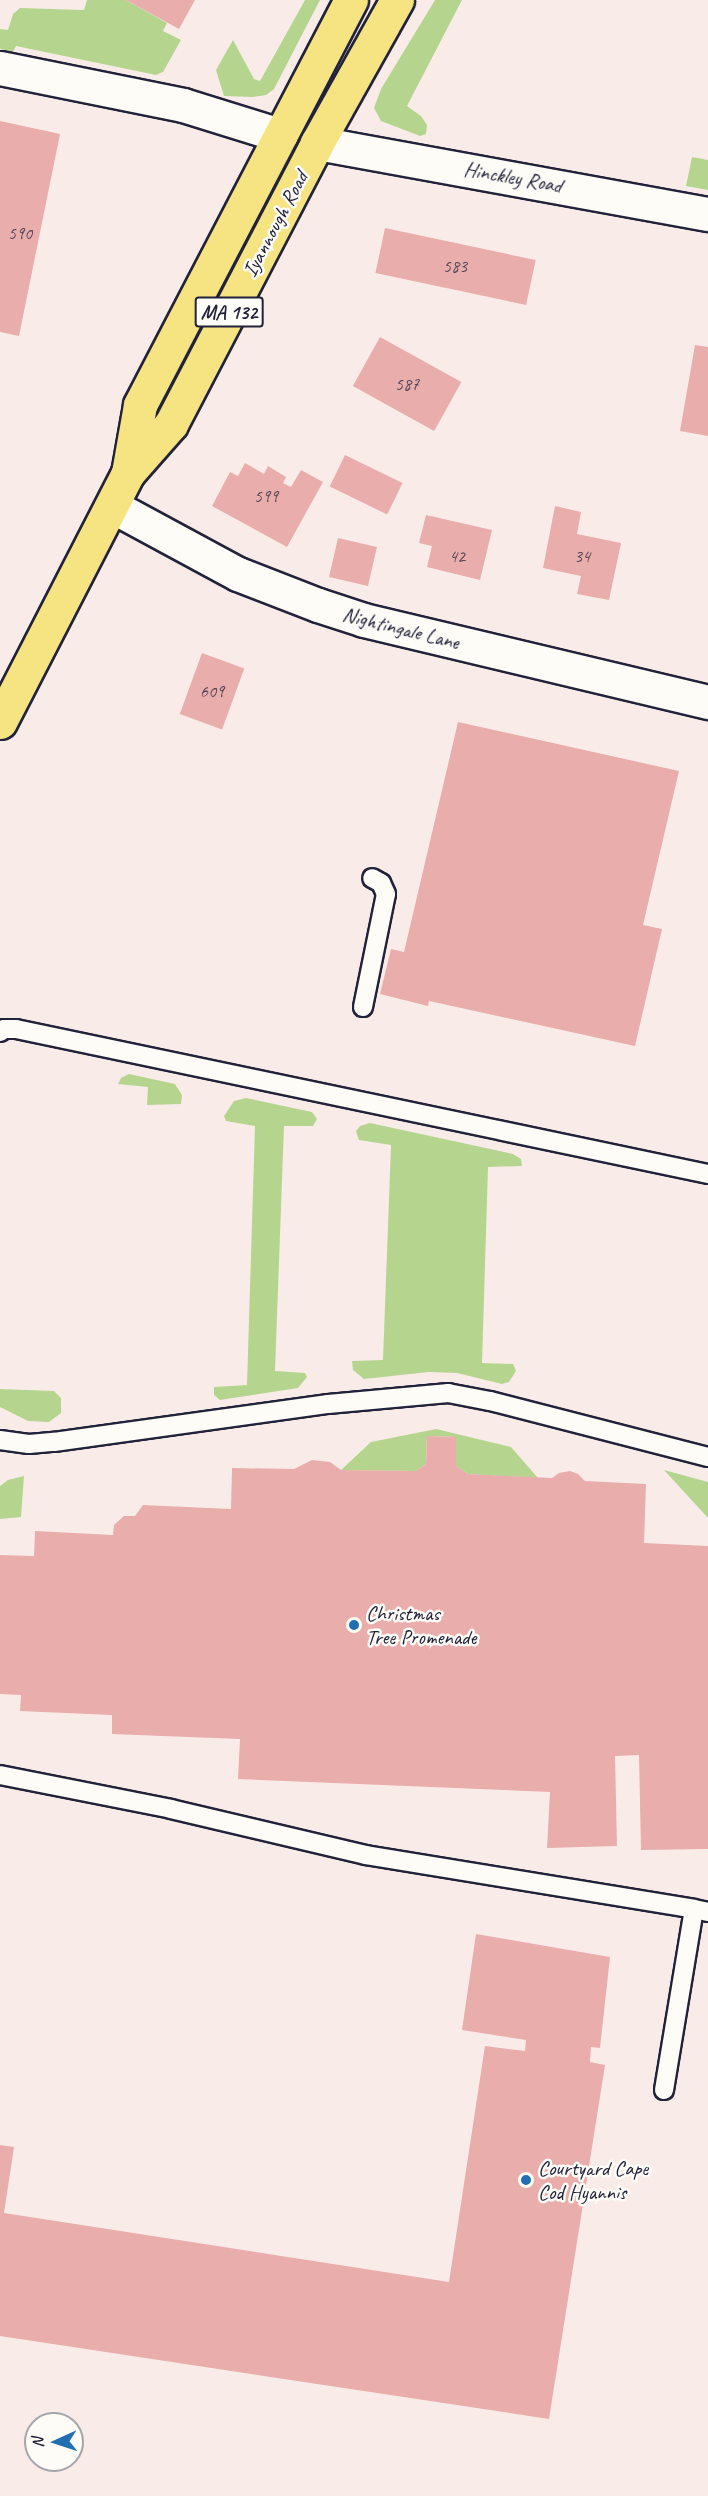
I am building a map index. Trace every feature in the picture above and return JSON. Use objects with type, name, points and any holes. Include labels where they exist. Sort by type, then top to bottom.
[{"type":"main road","name":"Iyannough Road","points":[[128,473],[140,405],[351,0]]},
{"type":"main road","name":"Iyannough Road","points":[[0,722],[128,473],[171,424],[317,143],[397,0]]},
{"type":"street","points":[[0,68],[183,105],[280,135]]},
{"type":"street","name":"Hinckley Road","points":[[317,143],[708,214]]},
{"type":"street","name":"Nightingale Lane","points":[[112,506],[238,574],[318,605],[364,620],[708,702]]},
{"type":"lane","points":[[363,1007],[386,894],[381,883],[372,878]]},
{"type":"lane","points":[[0,1032],[4,1029],[28,1031],[708,1174]]},
{"type":"lane","points":[[0,1440],[29,1444],[72,1441],[328,1404],[448,1393],[480,1398],[708,1457]]},
{"type":"lane","points":[[0,1775],[171,1809],[366,1855],[701,1911],[664,2090]]},
{"type":"green space","points":[[87,0],[126,0],[167,23],[163,31],[181,40],[163,72],[156,75],[16,46],[13,52],[0,49],[0,29],[8,30],[13,14],[20,8],[84,10]]},
{"type":"green space","points":[[305,0],[320,0],[274,89],[266,95],[253,97],[224,96],[216,70],[233,40],[254,79],[260,81]]},
{"type":"green space","points":[[435,0],[462,0],[407,106],[421,116],[427,125],[426,134],[420,136],[381,121],[374,108],[381,89]]},
{"type":"green space","points":[[692,157],[708,160],[708,190],[686,186]]},
{"type":"green space","points":[[129,1074],[175,1084],[182,1095],[181,1104],[147,1105],[148,1087],[118,1084],[121,1078]]},
{"type":"green space","points":[[246,1098],[312,1112],[317,1119],[313,1126],[284,1126],[275,1371],[305,1373],[307,1377],[298,1388],[220,1400],[214,1395],[214,1387],[247,1385],[255,1126],[226,1121],[224,1116],[234,1101]]},
{"type":"green space","points":[[370,1123],[513,1154],[521,1159],[522,1166],[488,1167],[482,1363],[513,1364],[516,1371],[509,1382],[502,1384],[457,1373],[429,1372],[364,1379],[353,1370],[352,1361],[383,1360],[391,1145],[359,1140],[356,1131],[360,1126]]},
{"type":"green space","points":[[0,1389],[54,1391],[61,1398],[61,1413],[49,1422],[28,1421],[0,1407]]},
{"type":"green space","points":[[436,1429],[511,1447],[538,1478],[468,1474],[456,1466],[456,1437],[427,1436],[426,1464],[416,1471],[341,1470],[371,1442]]},
{"type":"green space","points":[[664,1470],[708,1482],[708,1518]]},
{"type":"green space","points":[[24,1476],[21,1517],[0,1519],[0,1486],[8,1480]]},
{"type":"building","points":[[126,0],[195,0],[179,29]]},
{"type":"building","points":[[0,121],[60,134],[19,336],[0,332]]},
{"type":"building","points":[[385,228],[536,260],[526,305],[375,273]]},
{"type":"building","points":[[380,337],[461,382],[434,431],[353,386]]},
{"type":"building","points":[[695,345],[708,347],[708,436],[680,431]]},
{"type":"building","points":[[345,455],[403,483],[387,515],[330,486]]},
{"type":"building","points":[[245,463],[264,474],[268,466],[286,477],[283,483],[291,487],[301,470],[323,482],[287,547],[212,506],[230,472],[238,476]]},
{"type":"building","points":[[555,506],[581,512],[577,534],[621,543],[609,600],[577,594],[581,576],[543,568]]},
{"type":"building","points":[[426,515],[492,530],[480,580],[427,567],[432,546],[419,543]]},
{"type":"building","points":[[338,538],[377,547],[368,586],[329,577]]},
{"type":"building","points":[[202,653],[244,668],[222,729],[180,714]]},
{"type":"building","points":[[458,722],[679,771],[643,925],[662,929],[635,1046],[429,1001],[428,1006],[380,994],[391,949],[404,952]]},
{"type":"building","name":"Christmas Tree Promenade","points":[[427,1436],[456,1437],[456,1466],[468,1474],[552,1478],[559,1473],[570,1471],[578,1474],[585,1481],[646,1484],[644,1543],[708,1546],[708,1849],[641,1850],[639,1755],[615,1756],[617,1846],[547,1848],[550,1792],[238,1779],[240,1739],[112,1734],[112,1715],[20,1711],[21,1695],[0,1694],[0,1555],[34,1556],[35,1531],[113,1535],[114,1525],[124,1516],[135,1516],[143,1505],[231,1509],[232,1468],[294,1469],[312,1460],[330,1462],[341,1470],[416,1471],[426,1464]]},
{"type":"building","name":"Courtyard Cape Cod Hyannis","points":[[476,1934],[610,1957],[600,2048],[591,2047],[590,2062],[605,2065],[549,2419],[0,2336],[0,2145],[14,2147],[4,2213],[449,2282],[485,2046],[525,2051],[526,2040],[462,2030]]},
{"type":"place","name":"Christmas Tree Promenade","points":[[354,1625]]},
{"type":"place","name":"Courtyard Cape Cod Hyannis","points":[[526,2180]]}]
